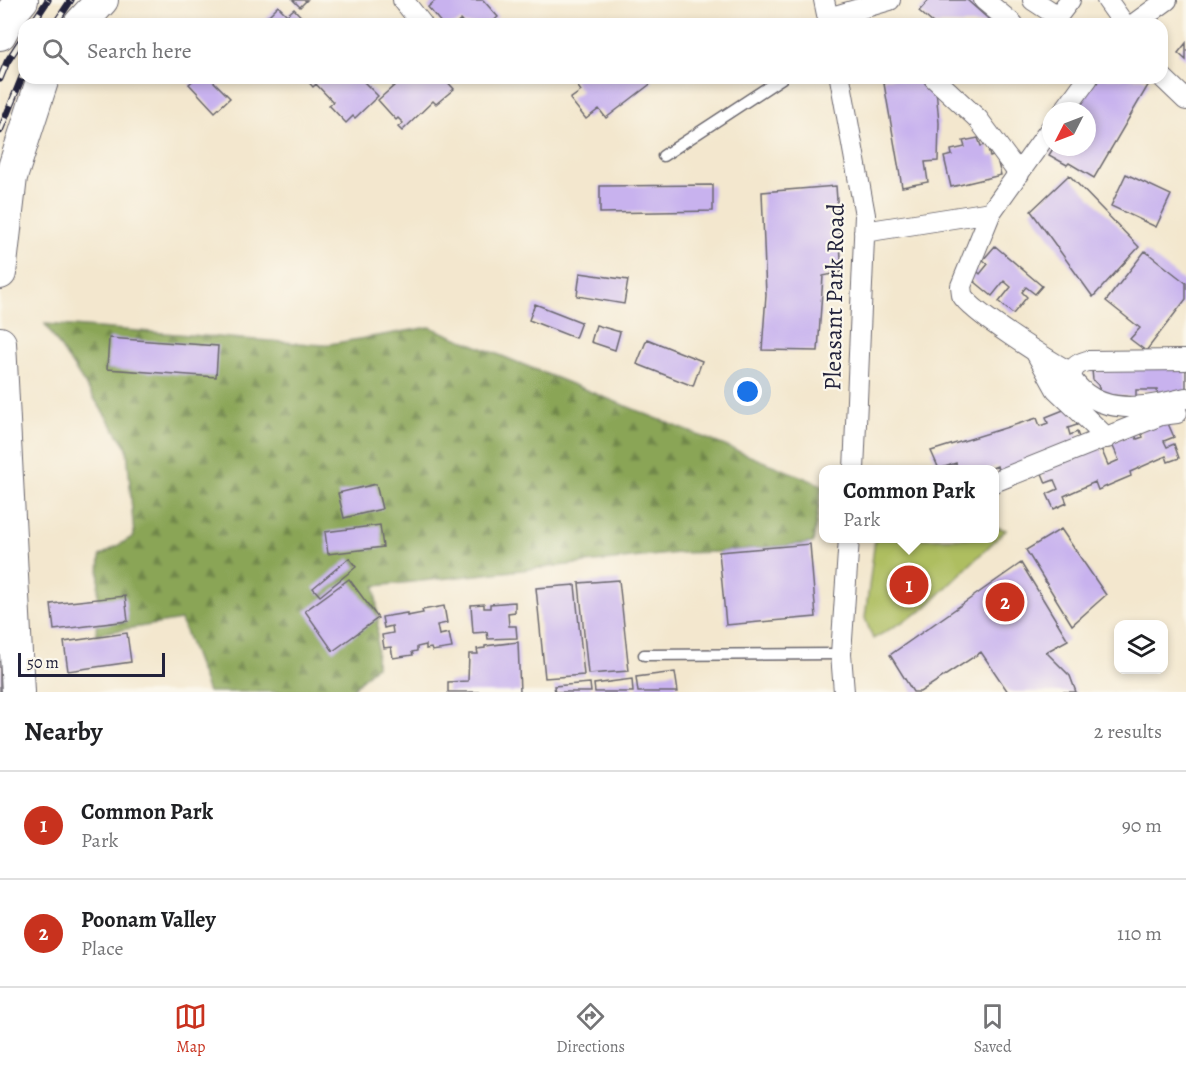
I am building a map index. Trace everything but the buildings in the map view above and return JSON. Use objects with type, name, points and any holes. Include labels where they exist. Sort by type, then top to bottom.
[{"type":"main road","points":[[0,34],[22,0]]},
{"type":"main road","points":[[86,18],[102,0]]},
{"type":"main road","points":[[0,273],[11,177],[41,84]]},
{"type":"main road","points":[[0,343],[12,682]]},
{"type":"street","points":[[403,0],[417,18]]},
{"type":"street","points":[[984,0],[1006,18]]},
{"type":"street","points":[[1033,0],[1056,15],[1070,0]]},
{"type":"street","points":[[1107,0],[1120,18]]},
{"type":"street","points":[[1142,18],[1167,0]]},
{"type":"street","points":[[827,14],[885,1]]},
{"type":"street","points":[[1168,83],[1186,100]]},
{"type":"street","name":"Pleasant Park Road","points":[[841,84],[865,215],[854,465]]},
{"type":"street","points":[[940,84],[978,119],[1019,174]]},
{"type":"street","points":[[1070,102],[1081,84]]},
{"type":"street","points":[[1042,141],[991,212],[961,286],[962,295],[993,322],[1054,365],[1072,373]]},
{"type":"street","points":[[864,232],[991,212]]},
{"type":"street","points":[[1035,351],[1056,389],[1107,438]]},
{"type":"street","points":[[1186,360],[1087,361],[1072,369],[1071,378],[1076,386],[1096,400],[1120,408],[1156,405],[1186,398]]},
{"type":"street","points":[[999,480],[1161,416],[1186,411]]},
{"type":"street","points":[[844,692],[842,654],[849,543]]},
{"type":"lane","points":[[663,156],[773,84]]},
{"type":"lane","points":[[644,655],[842,654]]},
{"type":"green space","points":[[45,324],[324,345],[430,327],[819,484],[819,504],[813,543],[719,552],[678,553],[375,586],[378,618],[376,666],[349,692],[208,692],[181,620],[96,634],[100,556],[134,536],[127,448]]},
{"type":"green space","points":[[999,528],[1006,530],[999,537]]},
{"type":"green space","points":[[874,543],[993,543],[923,610],[873,639],[865,618]]},
{"type":"railway","points":[[36,18],[48,0]]},
{"type":"railway","points":[[59,18],[71,0]]},
{"type":"railway","points":[[0,79],[7,62],[18,45]]},
{"type":"railway","points":[[0,131],[19,84]]},
{"type":"place","name":"Common Park","points":[[909,585]]},
{"type":"place","name":"Poonam Valley","points":[[1005,602]]}]
